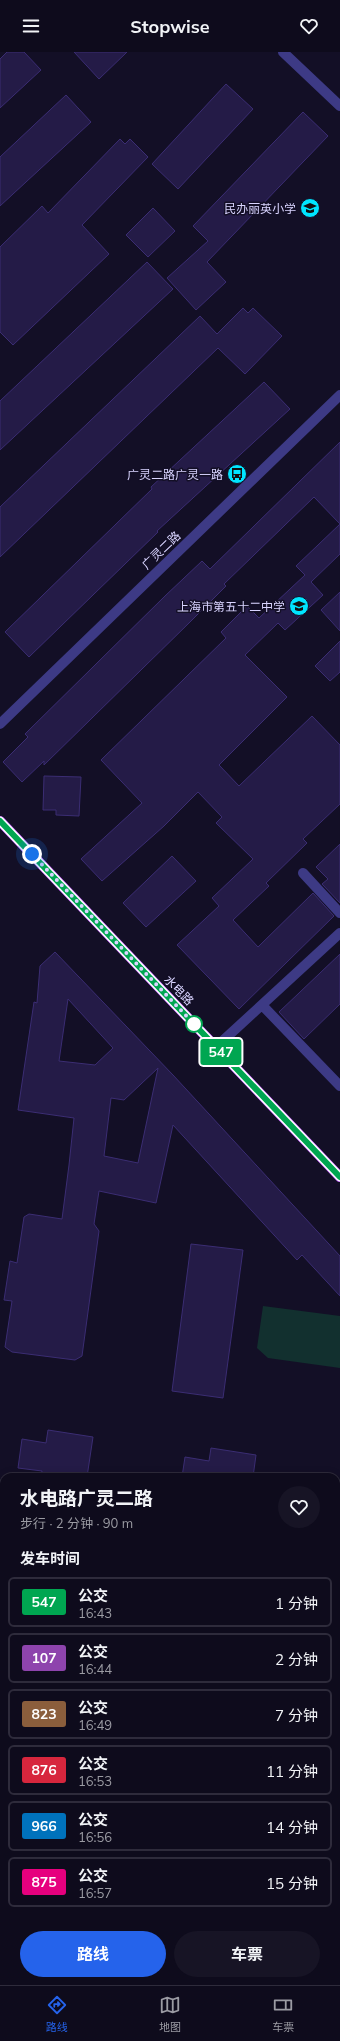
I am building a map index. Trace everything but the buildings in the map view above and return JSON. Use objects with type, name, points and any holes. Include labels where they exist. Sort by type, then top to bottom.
[{"type":"main road","name":"水电路","points":[[0,821],[340,1177]]},
{"type":"street","points":[[283,52],[340,106]]},
{"type":"street","name":"广灵二路","points":[[0,724],[340,395]]},
{"type":"street","points":[[303,873],[340,913]]},
{"type":"street","points":[[216,1047],[340,933]]},
{"type":"street","points":[[262,1005],[340,1086]]},
{"type":"green space","points":[[263,1306],[340,1316],[340,1368],[268,1358],[257,1348]]},
{"type":"bus line","name":"547","points":[[0,821],[340,1177]]},
{"type":"place","name":"民办丽英小学","points":[[310,208]]},
{"type":"place","name":"广灵二路广灵一路","points":[[237,474]]},
{"type":"place","name":"上海市第五十二中学","points":[[299,606]]},
{"type":"route","points":[[32,854],[194,1024]]}]
